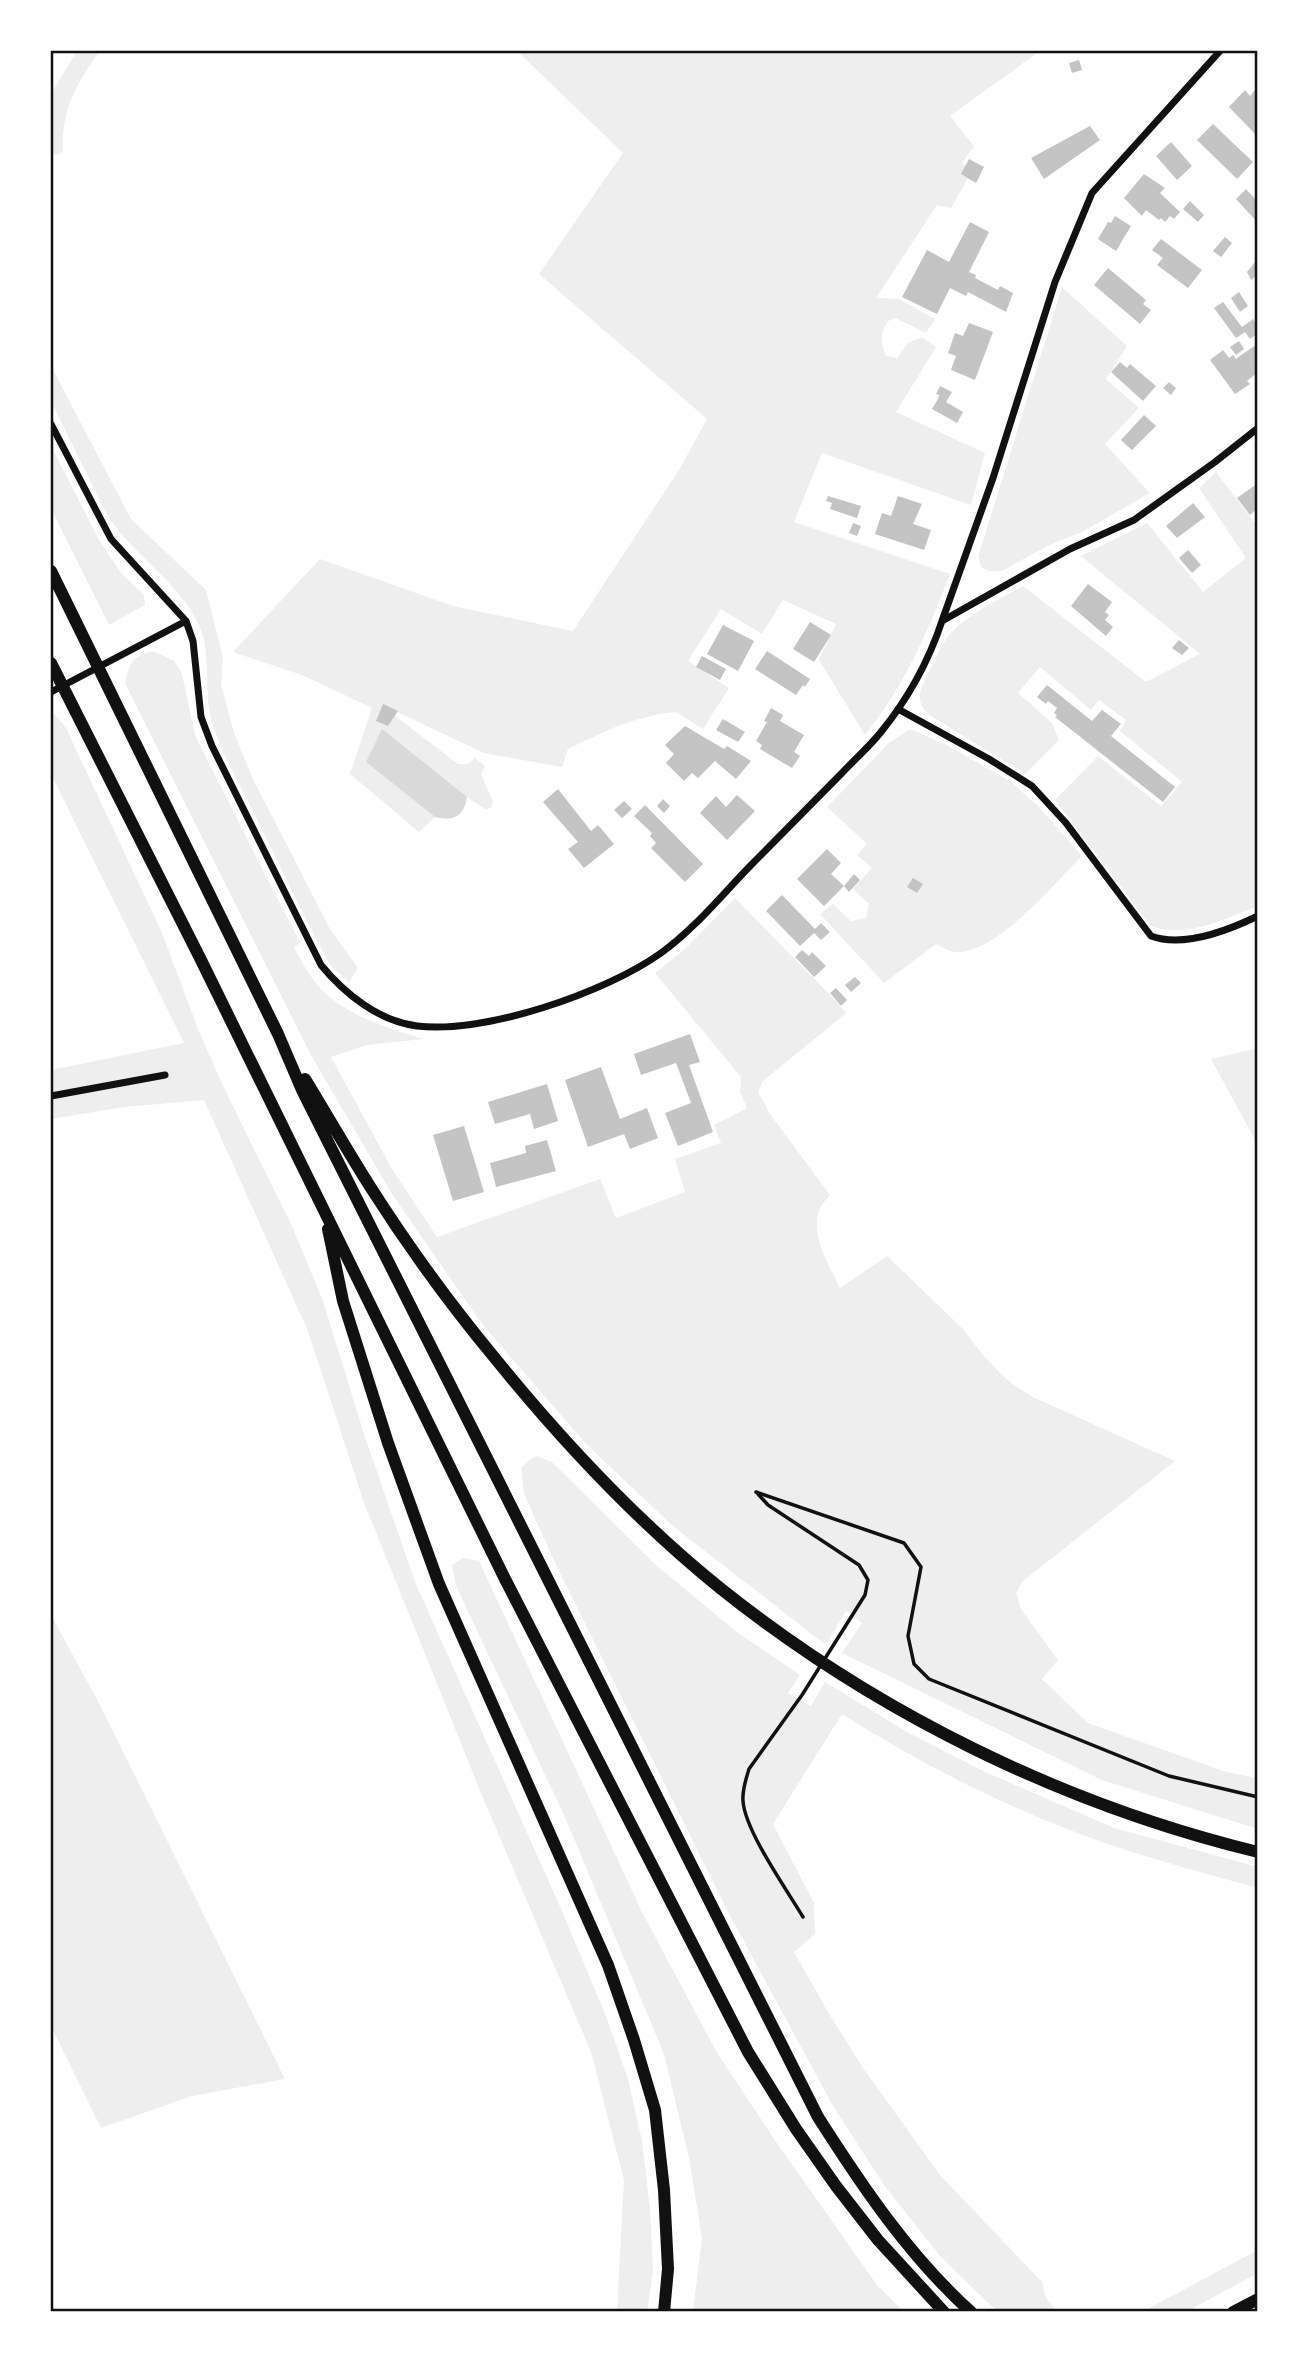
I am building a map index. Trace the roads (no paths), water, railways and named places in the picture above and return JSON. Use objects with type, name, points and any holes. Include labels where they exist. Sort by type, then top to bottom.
[{"type":"highway","points":[[51,572],[309,1102],[818,2117],[855,2175],[922,2263],[971,2312]]},
{"type":"highway","points":[[51,663],[56,689],[200,958],[505,1579],[748,2052],[796,2129],[836,2186],[878,2240],[944,2312]]},
{"type":"highway","points":[[278,1034],[372,1190],[422,1263],[492,1355],[579,1455],[667,1542],[719,1587],[814,1657],[940,1731],[1052,1784],[1103,1804],[1183,1832],[1258,1852]]},
{"type":"highway","points":[[325,1212],[343,1301],[388,1443],[439,1584],[608,1965],[641,2063],[655,2110],[664,2190],[668,2269],[664,2312]]},
{"type":"highway","points":[[1233,2312],[1258,2299]]},
{"type":"street","points":[[51,424],[111,539],[186,621],[193,641],[201,717],[212,746],[321,965],[339,987],[359,1002],[414,1026],[471,1025],[598,988],[621,978],[662,952],[703,914],[871,743],[898,709],[937,637],[993,478],[1055,282],[1092,193],[1133,144],[1220,51]]},
{"type":"street","points":[[942,621],[1070,549],[1134,520],[1258,428]]},
{"type":"street","points":[[56,689],[186,621]]},
{"type":"street","points":[[898,709],[1032,786],[1066,823],[1151,936],[1163,941],[1189,938],[1258,916]]},
{"type":"street","points":[[51,1097],[165,1075]]},
{"type":"lane","points":[[803,1917],[755,1835],[743,1802],[745,1783],[749,1769],[802,1695],[850,1620],[865,1595],[867,1580],[859,1565],[768,1505],[755,1492],[904,1543],[921,1567],[908,1636],[914,1664],[929,1679],[1169,1776],[1258,1797]]}]
